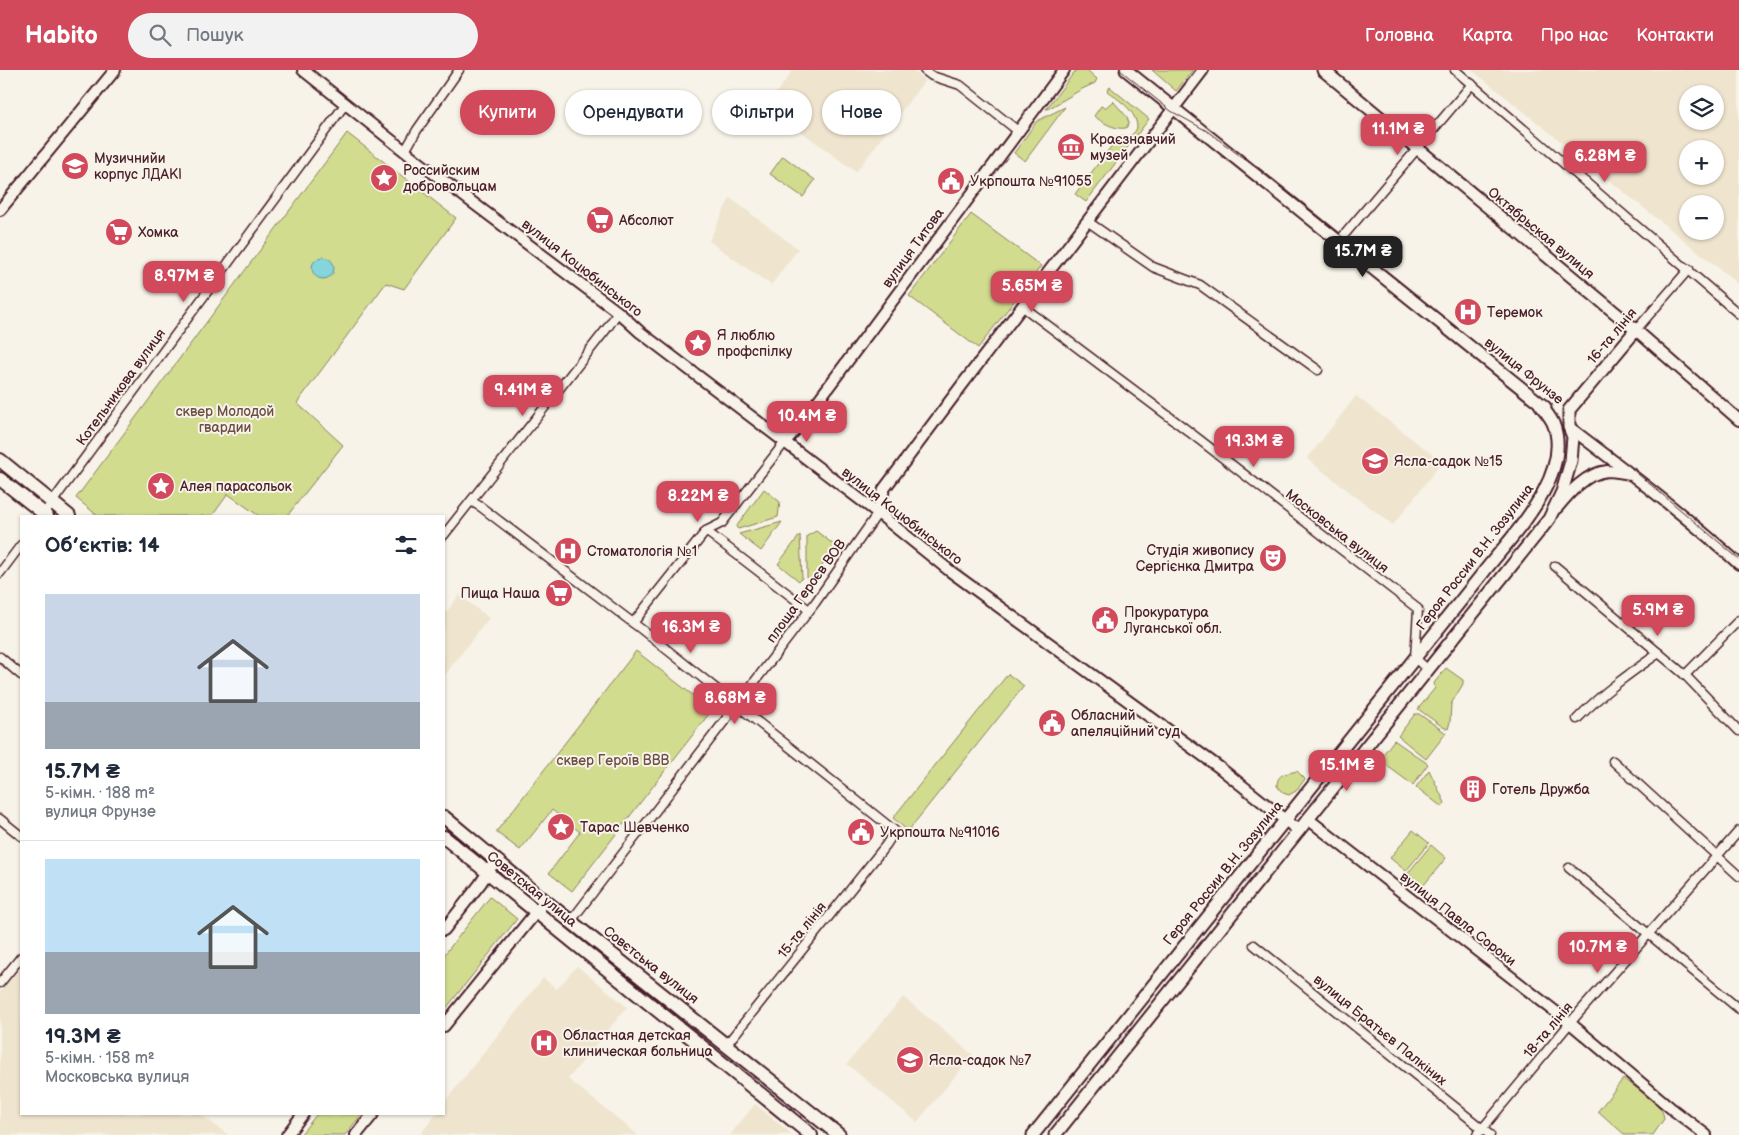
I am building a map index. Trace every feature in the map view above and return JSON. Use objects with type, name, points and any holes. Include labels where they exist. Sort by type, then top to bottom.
[{"type":"main road","name":"вулиця Фрунзе","points":[[1126,70],[1569,427]]},
{"type":"main road","name":"Октябрьская вулиця","points":[[1323,70],[1636,330]]},
{"type":"main road","name":"16-та лінія","points":[[1569,427],[1569,410],[1636,330]]},
{"type":"main road","name":"Героя России В.Н. Зозулина","points":[[1033,1135],[1489,565],[1546,490],[1556,460],[1557,445],[1553,422],[1540,404]]},
{"type":"main road","points":[[1055,1135],[1299,831],[1426,669],[1549,519],[1562,492],[1571,461],[1573,437],[1569,427]]},
{"type":"main road","points":[[0,460],[68,515]]},
{"type":"main road","points":[[0,478],[44,515]]},
{"type":"main road","name":"Совєтська вулиця","points":[[445,818],[545,901],[839,1135]]},
{"type":"main road","name":"Советская улица","points":[[445,837],[811,1135]]},
{"type":"street","points":[[0,210],[115,70]]},
{"type":"street","name":"вулиця Коцюбинського","points":[[303,70],[405,151],[618,312],[640,332],[878,513],[958,577],[1220,768],[1299,831]]},
{"type":"street","points":[[405,151],[417,130],[459,70]]},
{"type":"street","points":[[924,70],[932,76],[960,84],[1018,131]]},
{"type":"street","name":"вулиця Титова","points":[[785,442],[1064,70]]},
{"type":"street","points":[[878,513],[884,489],[1203,70]]},
{"type":"street","points":[[1455,70],[1739,314]]},
{"type":"street","points":[[1339,241],[1472,84]]},
{"type":"street","name":"Котельникова вулиця","points":[[44,515],[346,103]]},
{"type":"street","points":[[1087,221],[1153,267],[1200,285],[1318,370]]},
{"type":"street","name":"16-та лінія","points":[[1636,330],[1689,270]]},
{"type":"street","name":"Московська вулиця","points":[[1022,306],[1184,426],[1418,608],[1415,658]]},
{"type":"street","points":[[445,534],[618,312]]},
{"type":"street","name":"Октябрьская вулиця","points":[[1636,330],[1739,420]]},
{"type":"street","name":"вулиця Фрунзе","points":[[1569,427],[1710,537],[1739,564]]},
{"type":"street","points":[[633,623],[706,531],[722,523],[785,442]]},
{"type":"street","points":[[1549,519],[1572,491],[1594,475],[1607,472],[1631,474]]},
{"type":"street","points":[[471,501],[633,623],[737,705]]},
{"type":"street","name":"площа Героєв ВОВ","points":[[571,921],[809,610],[878,513]]},
{"type":"street","points":[[706,531],[809,610]]},
{"type":"street","points":[[0,573],[20,546]]},
{"type":"street","points":[[1555,566],[1685,675],[1739,732]]},
{"type":"street","points":[[1685,675],[1739,620]]},
{"type":"street","points":[[1577,719],[1592,703],[1616,683],[1660,653]]},
{"type":"street","points":[[0,657],[20,674]]},
{"type":"street","points":[[1415,658],[1426,669]]},
{"type":"street","name":"15-та лінія","points":[[727,1044],[895,831],[737,705]]},
{"type":"street","points":[[1613,761],[1739,876]]},
{"type":"street","points":[[0,818],[20,835]]},
{"type":"street","name":"вулиця Павла Сороки","points":[[1308,819],[1570,1023],[1672,1109],[1706,1135]]},
{"type":"street","name":"18-та лінія","points":[[1477,1135],[1570,1023],[1739,831]]},
{"type":"street","points":[[445,929],[496,860]]},
{"type":"street","points":[[1569,868],[1739,1009]]},
{"type":"street","points":[[445,1025],[545,901]]},
{"type":"street","name":"вулиця Братьєв Палкіних","points":[[1254,944],[1490,1135]]},
{"type":"street","points":[[0,983],[20,958]]},
{"type":"street","points":[[287,1135],[302,1115]]},
{"type":"street","points":[[356,1135],[372,1115]]},
{"type":"shaded area","points":[[793,70],[912,70],[925,80],[901,112],[901,90],[822,90],[822,135],[884,135],[856,172],[806,135],[812,135],[812,90],[779,90]]},
{"type":"shaded area","points":[[1472,70],[1739,70],[1739,285],[1684,240],[1724,240],[1724,195],[1679,195],[1679,236]]},
{"type":"shaded area","points":[[730,198],[798,249],[771,285],[709,241]]},
{"type":"shaded area","name":"Ясла-садок №15","points":[[1356,396],[1442,462],[1393,525],[1307,459]]},
{"type":"shaded area","points":[[459,595],[489,618],[445,675],[445,614]]},
{"type":"shaded area","name":"Областная детская клиническая больница","points":[[577,966],[627,1007],[568,1079],[638,1135],[420,1135],[435,1115],[445,1115],[445,1102],[543,978],[557,989]]},
{"type":"shaded area","points":[[20,968],[20,1115],[201,1115],[228,1135],[0,1135],[0,992]]},
{"type":"shaded area","name":"Ясла-садок №7","points":[[903,997],[973,1055],[917,1122],[847,1064]]},
{"type":"shaded area","points":[[755,1104],[793,1135],[730,1135]]},
{"type":"green space","points":[[1076,70],[1087,70],[1097,79],[1095,83],[1046,109]]},
{"type":"green space","points":[[1152,70],[1193,70],[1176,91]]},
{"type":"green space","points":[[1110,87],[1149,119],[1086,202],[1075,194],[1113,144],[1116,136],[1128,136],[1137,128],[1131,111],[1107,91]]},
{"type":"green space","points":[[1113,101],[1127,117],[1129,123],[1126,128],[1113,127],[1094,116],[1101,106],[1105,108]]},
{"type":"green space","points":[[1065,107],[1025,161],[1014,153],[1037,121]]},
{"type":"green space","name":"сквер Молодой гвардии","points":[[347,133],[456,218],[404,289],[386,283],[297,403],[343,445],[288,515],[258,515],[228,494],[213,515],[97,515],[76,498]]},
{"type":"green space","points":[[783,156],[815,180],[803,197],[770,174]]},
{"type":"green space","points":[[971,214],[1041,266],[978,348],[909,296]]},
{"type":"green space","points":[[764,489],[780,502],[778,517],[738,529],[736,527]]},
{"type":"green space","points":[[782,522],[761,551],[739,534]]},
{"type":"green space","points":[[816,531],[837,547],[811,580],[807,578],[807,536]]},
{"type":"green space","points":[[800,535],[802,578],[799,581],[778,564]]},
{"type":"green space","name":"сквер Героїв ВВВ","points":[[636,651],[712,710],[572,891],[549,873],[580,832],[552,810],[520,850],[496,832]]},
{"type":"green space","points":[[1446,668],[1463,680],[1463,684],[1451,704],[1448,729],[1418,709],[1435,688],[1434,683]]},
{"type":"green space","points":[[1008,674],[1024,686],[908,831],[893,818]]},
{"type":"green space","points":[[1415,714],[1419,714],[1446,733],[1426,759],[1398,736]]},
{"type":"green space","points":[[1394,740],[1428,764],[1413,785],[1379,760]]},
{"type":"green space","points":[[1429,770],[1445,803],[1442,807],[1416,787]]},
{"type":"green space","points":[[1297,771],[1305,779],[1296,791],[1289,795],[1283,793],[1277,786],[1280,776]]},
{"type":"green space","points":[[1413,830],[1429,843],[1406,871],[1390,858]]},
{"type":"green space","points":[[1431,845],[1446,858],[1423,886],[1408,873]]},
{"type":"green space","points":[[490,897],[517,919],[445,1010],[445,954]]},
{"type":"green space","points":[[1623,1079],[1654,1101],[1663,1113],[1664,1119],[1653,1135],[1625,1135],[1598,1111]]},
{"type":"green space","points":[[316,1115],[361,1115],[345,1135],[300,1135]]},
{"type":"water","points":[[323,257],[333,264],[334,268],[327,278],[323,279],[313,272],[312,268],[319,258]]},
{"type":"tram line","points":[[1120,70],[1171,111],[1207,131],[1255,167],[1553,405]]},
{"type":"tram line","points":[[1632,469],[1739,559]]},
{"type":"place","name":"Краєзнавчий музей","points":[[1071,147]]},
{"type":"place","name":"Музичнийи корпус ЛДАКІ","points":[[75,166]]},
{"type":"place","name":"Pоссийским добровольцам","points":[[384,178]]},
{"type":"place","name":"Укрпошта №91055","points":[[951,181]]},
{"type":"place","name":"Абсолют","points":[[600,220]]},
{"type":"place","name":"Хомка","points":[[119,232]]},
{"type":"place","name":"Теремок","points":[[1468,312]]},
{"type":"place","name":"Я люблю профспілку","points":[[698,343]]},
{"type":"place","name":"Ясла-садок №15","points":[[1375,461]]},
{"type":"place","name":"Алея парасольок","points":[[161,486]]},
{"type":"place","name":"Стоматологія №1","points":[[568,551]]},
{"type":"place","name":"Студія живопису Сергієнка Дмитра","points":[[1273,558]]},
{"type":"place","name":"Пища Наша","points":[[559,593]]},
{"type":"place","name":"Прокуратура Луганської обл.","points":[[1105,620]]},
{"type":"place","name":"Обласний апеляційний суд","points":[[1052,723]]},
{"type":"place","name":"Готель Дружба","points":[[1473,789]]},
{"type":"place","name":"Тарас Шевченко","points":[[561,827]]},
{"type":"place","name":"Укрпошта №91016","points":[[861,832]]},
{"type":"place","name":"Областная детская клиническая больница","points":[[544,1043]]},
{"type":"place","name":"Ясла-садок №7","points":[[910,1060]]}]
